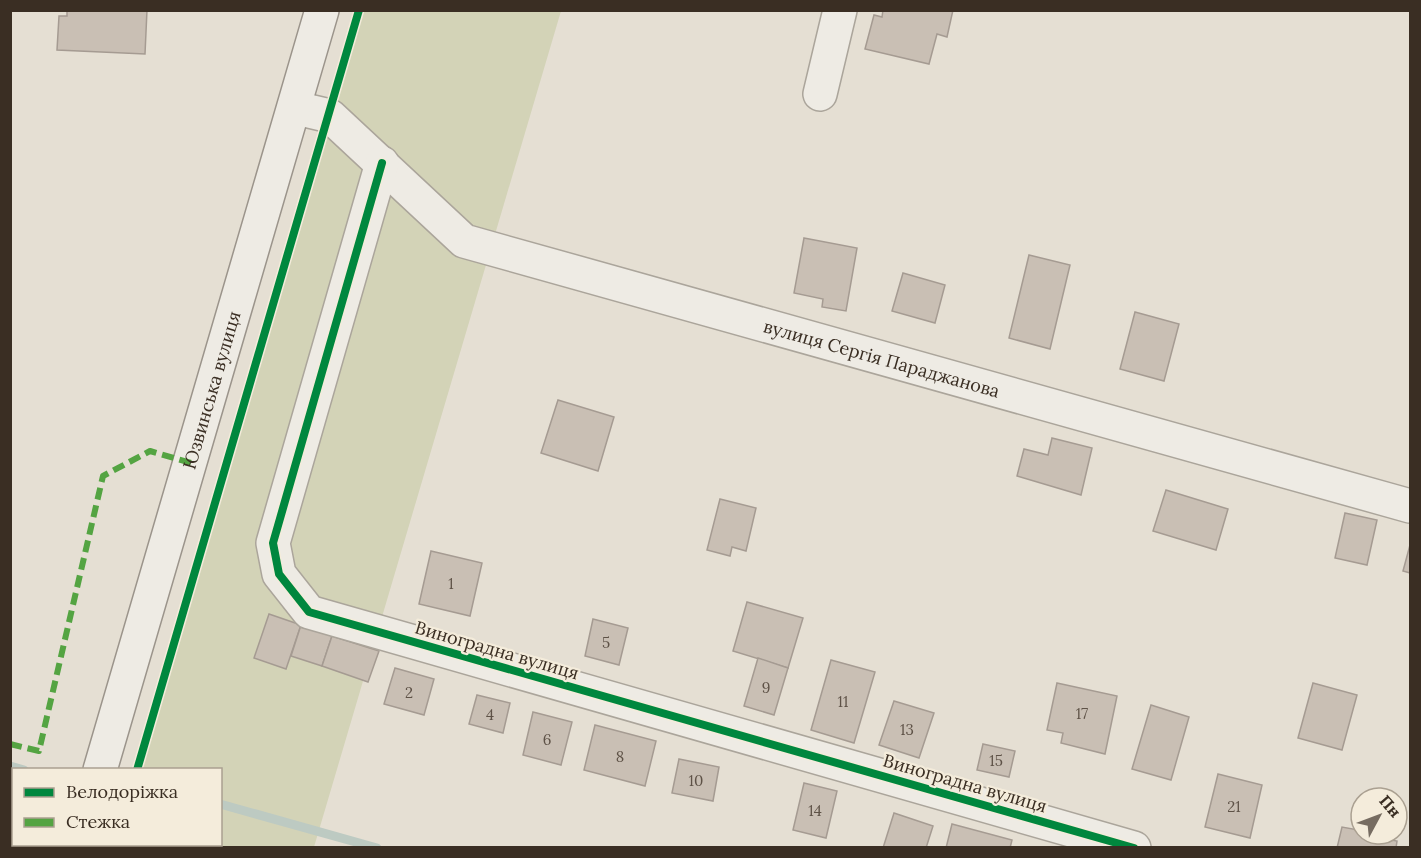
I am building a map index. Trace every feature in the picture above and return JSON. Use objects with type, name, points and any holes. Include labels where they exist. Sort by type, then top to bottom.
[{"type":"street","name":"Юзвинська вулиця","points":[[101,768],[296,108],[322,10]]},
{"type":"street","points":[[820,94],[840,10]]},
{"type":"street","name":"вулиця Сергія Параджанова","points":[[296,108],[330,116],[464,240],[1410,507]]},
{"type":"street","name":"Виноградна вулиця","points":[[382,163],[273,543],[279,574],[309,612],[1134,848]]},
{"type":"green space","points":[[359,11],[561,11],[314,847],[114,848],[114,846],[222,846],[222,768],[137,768]]},
{"type":"building","points":[[67,10],[147,10],[145,54],[57,50],[59,16],[67,16]]},
{"type":"building","points":[[883,10],[953,10],[947,37],[937,34],[929,64],[865,49],[874,15],[882,17]]},
{"type":"building","points":[[804,238],[857,248],[846,311],[822,307],[823,299],[794,293]]},
{"type":"building","points":[[1029,255],[1070,265],[1050,349],[1009,338]]},
{"type":"building","points":[[903,273],[945,285],[935,323],[892,311]]},
{"type":"building","points":[[1135,312],[1179,324],[1164,381],[1120,369]]},
{"type":"building","points":[[558,400],[614,417],[598,471],[541,453]]},
{"type":"building","points":[[1052,438],[1092,448],[1081,495],[1017,476],[1024,449],[1048,455]]},
{"type":"building","points":[[1166,490],[1228,509],[1216,550],[1153,531]]},
{"type":"building","points":[[720,499],[756,508],[746,551],[732,547],[730,556],[707,550]]},
{"type":"building","points":[[1345,513],[1377,520],[1367,565],[1335,558]]},
{"type":"building","points":[[1410,545],[1410,573],[1403,571]]},
{"type":"building","points":[[431,551],[482,563],[470,616],[419,604]]},
{"type":"building","points":[[747,602],[803,618],[788,668],[733,651]]},
{"type":"building","points":[[269,614],[301,625],[286,669],[254,658]]},
{"type":"building","points":[[593,619],[628,628],[619,665],[585,656]]},
{"type":"building","points":[[301,625],[332,636],[322,666],[291,656]]},
{"type":"building","points":[[332,636],[379,651],[368,682],[322,666]]},
{"type":"building","points":[[758,658],[788,668],[774,715],[744,706]]},
{"type":"building","points":[[831,660],[875,672],[854,743],[811,730]]},
{"type":"building","points":[[395,668],[434,679],[424,715],[384,704]]},
{"type":"building","points":[[1057,683],[1117,696],[1105,754],[1061,743],[1063,733],[1047,730]]},
{"type":"building","points":[[1313,683],[1357,695],[1342,750],[1298,738]]},
{"type":"building","points":[[477,695],[510,703],[503,733],[469,724]]},
{"type":"building","points":[[894,701],[934,713],[919,758],[879,745]]},
{"type":"building","points":[[1151,705],[1189,717],[1171,780],[1132,769]]},
{"type":"building","points":[[533,712],[572,722],[561,765],[523,755]]},
{"type":"building","points":[[595,725],[656,741],[645,786],[584,770]]},
{"type":"building","points":[[983,744],[1015,751],[1009,777],[977,770]]},
{"type":"building","points":[[679,759],[719,767],[713,801],[672,793]]},
{"type":"building","points":[[1218,774],[1262,785],[1250,838],[1205,827]]},
{"type":"building","points":[[804,783],[837,791],[826,838],[793,830]]},
{"type":"building","points":[[894,813],[933,826],[926,848],[883,848]]},
{"type":"building","points":[[952,824],[1012,840],[1010,848],[946,848]]},
{"type":"building","points":[[1342,827],[1349,828],[1349,846],[1396,846],[1396,848],[1337,848]]},
{"type":"waterway","points":[[10,766],[17,768]]},
{"type":"waterway","points":[[222,805],[377,848]]},
{"type":"marked path","points":[[10,744],[39,751],[103,476],[150,451],[191,463]]},
{"type":"cycle path","points":[[138,768],[359,10]]},
{"type":"cycle path","points":[[382,163],[273,543],[279,574],[309,612],[1134,848]]}]
